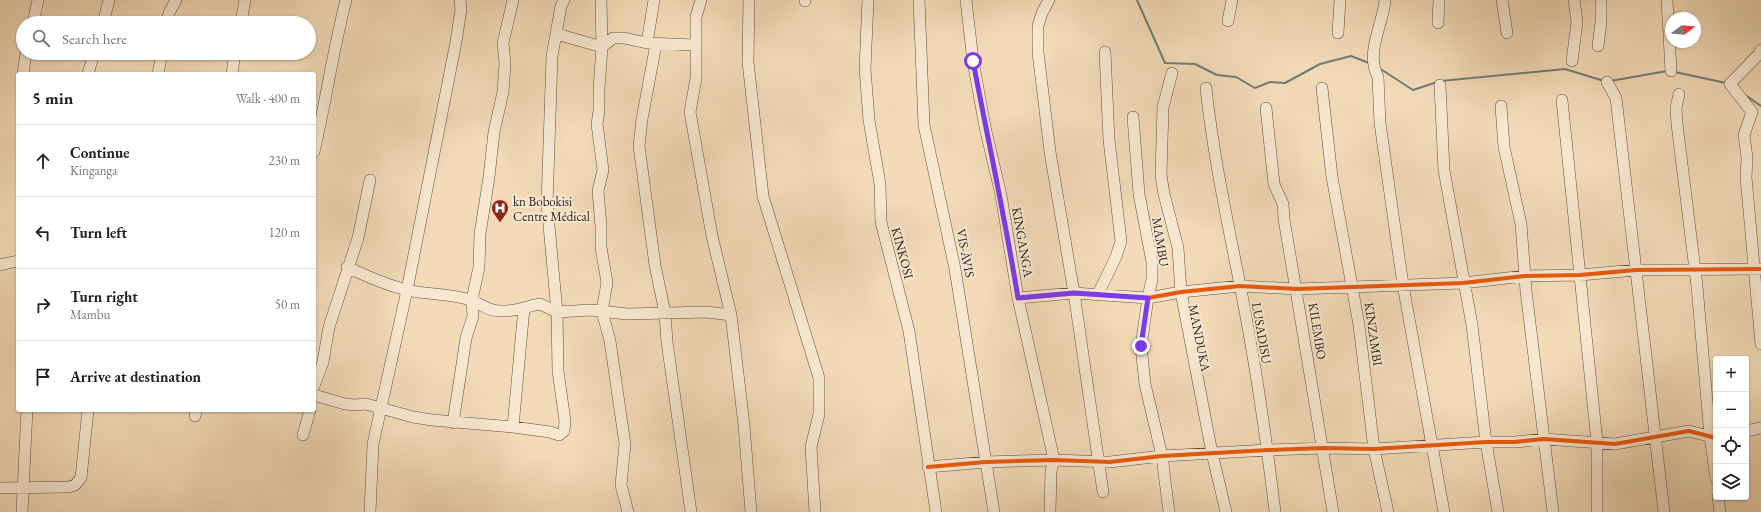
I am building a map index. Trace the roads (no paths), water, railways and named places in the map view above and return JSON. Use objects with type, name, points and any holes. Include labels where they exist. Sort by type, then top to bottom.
[{"type":"street","points":[[35,16],[38,0]]},
{"type":"street","points":[[105,16],[109,0]]},
{"type":"street","points":[[168,16],[176,0]]},
{"type":"street","points":[[242,16],[245,0]]},
{"type":"street","points":[[316,144],[346,0]]},
{"type":"street","points":[[370,512],[373,444],[408,290],[456,42],[461,9],[460,0]]},
{"type":"street","points":[[454,423],[466,338],[473,316],[472,300],[478,274],[480,234],[490,177],[492,147],[502,92],[505,64],[503,43],[513,0]]},
{"type":"street","points":[[316,396],[355,406],[366,404],[413,417],[454,423],[513,427],[550,432],[559,435],[564,431],[565,421],[558,371],[557,312],[547,204],[552,56],[561,6],[564,0]]},
{"type":"street","points":[[654,0],[652,43],[640,146],[654,265],[665,313],[667,342],[691,512]]},
{"type":"street","points":[[701,0],[696,17],[696,78],[690,112],[712,236],[731,316],[744,425],[750,512]]},
{"type":"street","points":[[749,0],[748,62],[763,196],[819,378],[819,414],[811,447],[815,512]]},
{"type":"street","name":"KINKOSI","points":[[868,0],[866,69],[869,120],[880,184],[881,222],[909,331],[928,467],[936,512]]},
{"type":"street","name":"VIS-ÀVIS","points":[[919,0],[924,125],[955,269],[994,512]]},
{"type":"street","name":"KINGANGA","points":[[966,0],[973,61],[985,127],[1001,195],[1018,298],[1054,460],[1050,477],[1050,512]]},
{"type":"street","points":[[1049,0],[1042,13],[1038,26],[1038,52],[1050,152],[1074,293],[1103,492]]},
{"type":"street","points":[[1228,22],[1232,0]]},
{"type":"street","points":[[1338,33],[1340,0]]},
{"type":"street","points":[[1385,0],[1374,42],[1375,66],[1378,77],[1380,123],[1403,285],[1444,512]]},
{"type":"street","points":[[1438,23],[1439,0]]},
{"type":"street","points":[[1502,0],[1507,33]]},
{"type":"street","points":[[1572,61],[1577,22],[1574,0]]},
{"type":"street","points":[[1598,46],[1602,22],[1600,0]]},
{"type":"street","points":[[1667,0],[1671,71]]},
{"type":"street","points":[[601,1],[602,47],[597,124],[603,170],[598,191],[601,247],[607,283],[602,312],[610,341],[625,444],[621,486],[628,512]]},
{"type":"street","points":[[557,34],[602,47]]},
{"type":"street","points":[[602,47],[613,38],[624,38],[652,43],[696,45]]},
{"type":"street","points":[[1761,50],[1760,54],[1730,84],[1752,112],[1744,135],[1747,158],[1746,177],[1758,269],[1761,344]]},
{"type":"street","points":[[1098,294],[1116,257],[1121,241],[1109,140],[1105,52]]},
{"type":"street","points":[[23,72],[25,60]]},
{"type":"street","points":[[89,72],[92,60]]},
{"type":"street","points":[[158,72],[161,60]]},
{"type":"street","points":[[232,72],[234,60]]},
{"type":"street","name":"MANDUKA","points":[[1172,73],[1163,107],[1161,175],[1164,194],[1178,248],[1181,292],[1212,453],[1226,512]]},
{"type":"street","points":[[1607,82],[1616,98],[1664,512]]},
{"type":"street","points":[[1440,85],[1444,170],[1463,283],[1472,325],[1486,442],[1498,512]]},
{"type":"street","name":"LUSADISU","points":[[1206,88],[1211,132],[1240,286],[1268,450],[1275,512]]},
{"type":"street","name":"KINZAMBI","points":[[1322,88],[1332,177],[1360,332],[1374,449],[1388,512]]},
{"type":"street","points":[[928,467],[986,462],[1054,460],[1099,462],[1162,456],[1268,450],[1323,448],[1374,449],[1486,442],[1515,442],[1544,439],[1615,444],[1688,431],[1701,436],[1713,437],[1695,269],[1677,124],[1676,108],[1679,94]]},
{"type":"street","points":[[1562,100],[1597,442],[1597,512]]},
{"type":"street","points":[[1501,106],[1504,147],[1521,224],[1525,276],[1553,512]]},
{"type":"street","name":"KILEMBO","points":[[1266,108],[1274,184],[1283,204],[1284,219],[1297,289],[1333,512]]},
{"type":"street","name":"MAMBU","points":[[1133,117],[1139,194],[1152,262],[1152,279],[1141,346],[1145,384],[1162,456],[1170,512]]},
{"type":"street","points":[[316,381],[321,368],[329,327],[347,267],[358,238],[370,180]]},
{"type":"street","points":[[0,265],[16,261]]},
{"type":"street","points":[[347,267],[369,277],[408,290],[446,294],[472,300],[486,309],[500,311],[513,311],[540,304],[557,312],[577,310],[627,314],[707,312],[731,316]]},
{"type":"street","points":[[1018,298],[1074,293],[1148,298],[1181,292],[1240,286],[1297,289],[1463,283],[1525,276],[1636,270],[1758,269]]},
{"type":"street","points":[[513,427],[524,308]]},
{"type":"street","points":[[22,512],[27,412]]},
{"type":"street","points":[[0,488],[70,487],[79,482],[81,478],[88,412]]},
{"type":"street","points":[[303,435],[309,412]]},
{"type":"street","points":[[1749,430],[1761,428]]},
{"type":"street","points":[[1718,500],[1720,512]]},
{"type":"waterway","points":[[1137,0],[1165,63],[1195,64],[1217,75],[1236,77],[1255,88],[1270,82],[1285,83],[1320,64],[1351,56],[1369,63]]},
{"type":"waterway","points":[[1379,68],[1413,90],[1437,82]]},
{"type":"waterway","points":[[1441,81],[1565,69],[1604,81]]},
{"type":"waterway","points":[[1610,81],[1667,71]]},
{"type":"waterway","points":[[1675,72],[1726,83]]},
{"type":"waterway","points":[[1745,95],[1761,106]]},
{"type":"place","name":"kn Bobokisi Centre Médical","points":[[500,223]]}]
